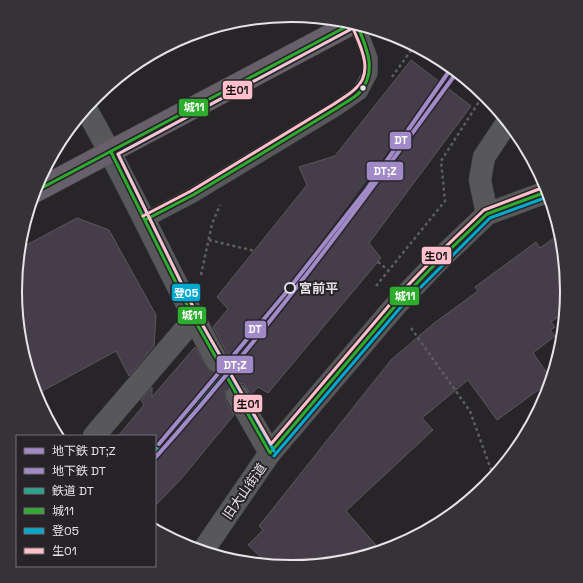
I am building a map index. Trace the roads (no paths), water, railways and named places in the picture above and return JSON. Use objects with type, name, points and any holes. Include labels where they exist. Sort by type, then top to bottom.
[{"type":"main road","points":[[43,187],[345,27]]},
{"type":"street","points":[[89,114],[111,152],[194,319],[217,361]]},
{"type":"street","points":[[488,214],[480,180],[484,157],[504,126]]},
{"type":"street","name":"旧大山街道","points":[[205,547],[270,454],[396,305],[440,259],[488,214],[542,194]]},
{"type":"street","points":[[95,435],[194,319]]},
{"type":"street","points":[[237,395],[270,454]]},
{"type":"lane","points":[[145,220],[200,191],[337,108],[360,92],[370,74],[370,58],[360,31]]},
{"type":"tunnel","points":[[217,361],[237,395]]},
{"type":"metro line","name":"DT","points":[[159,444],[284,295],[367,189],[448,72]]},
{"type":"metro line","name":"DT;Z","points":[[156,457],[235,365],[311,269],[454,76]]},
{"type":"rail line","name":"DT","points":[[156,450],[272,312],[382,167],[450,73]]},
{"type":"place","name":"宮前平","points":[[290,288]]}]
